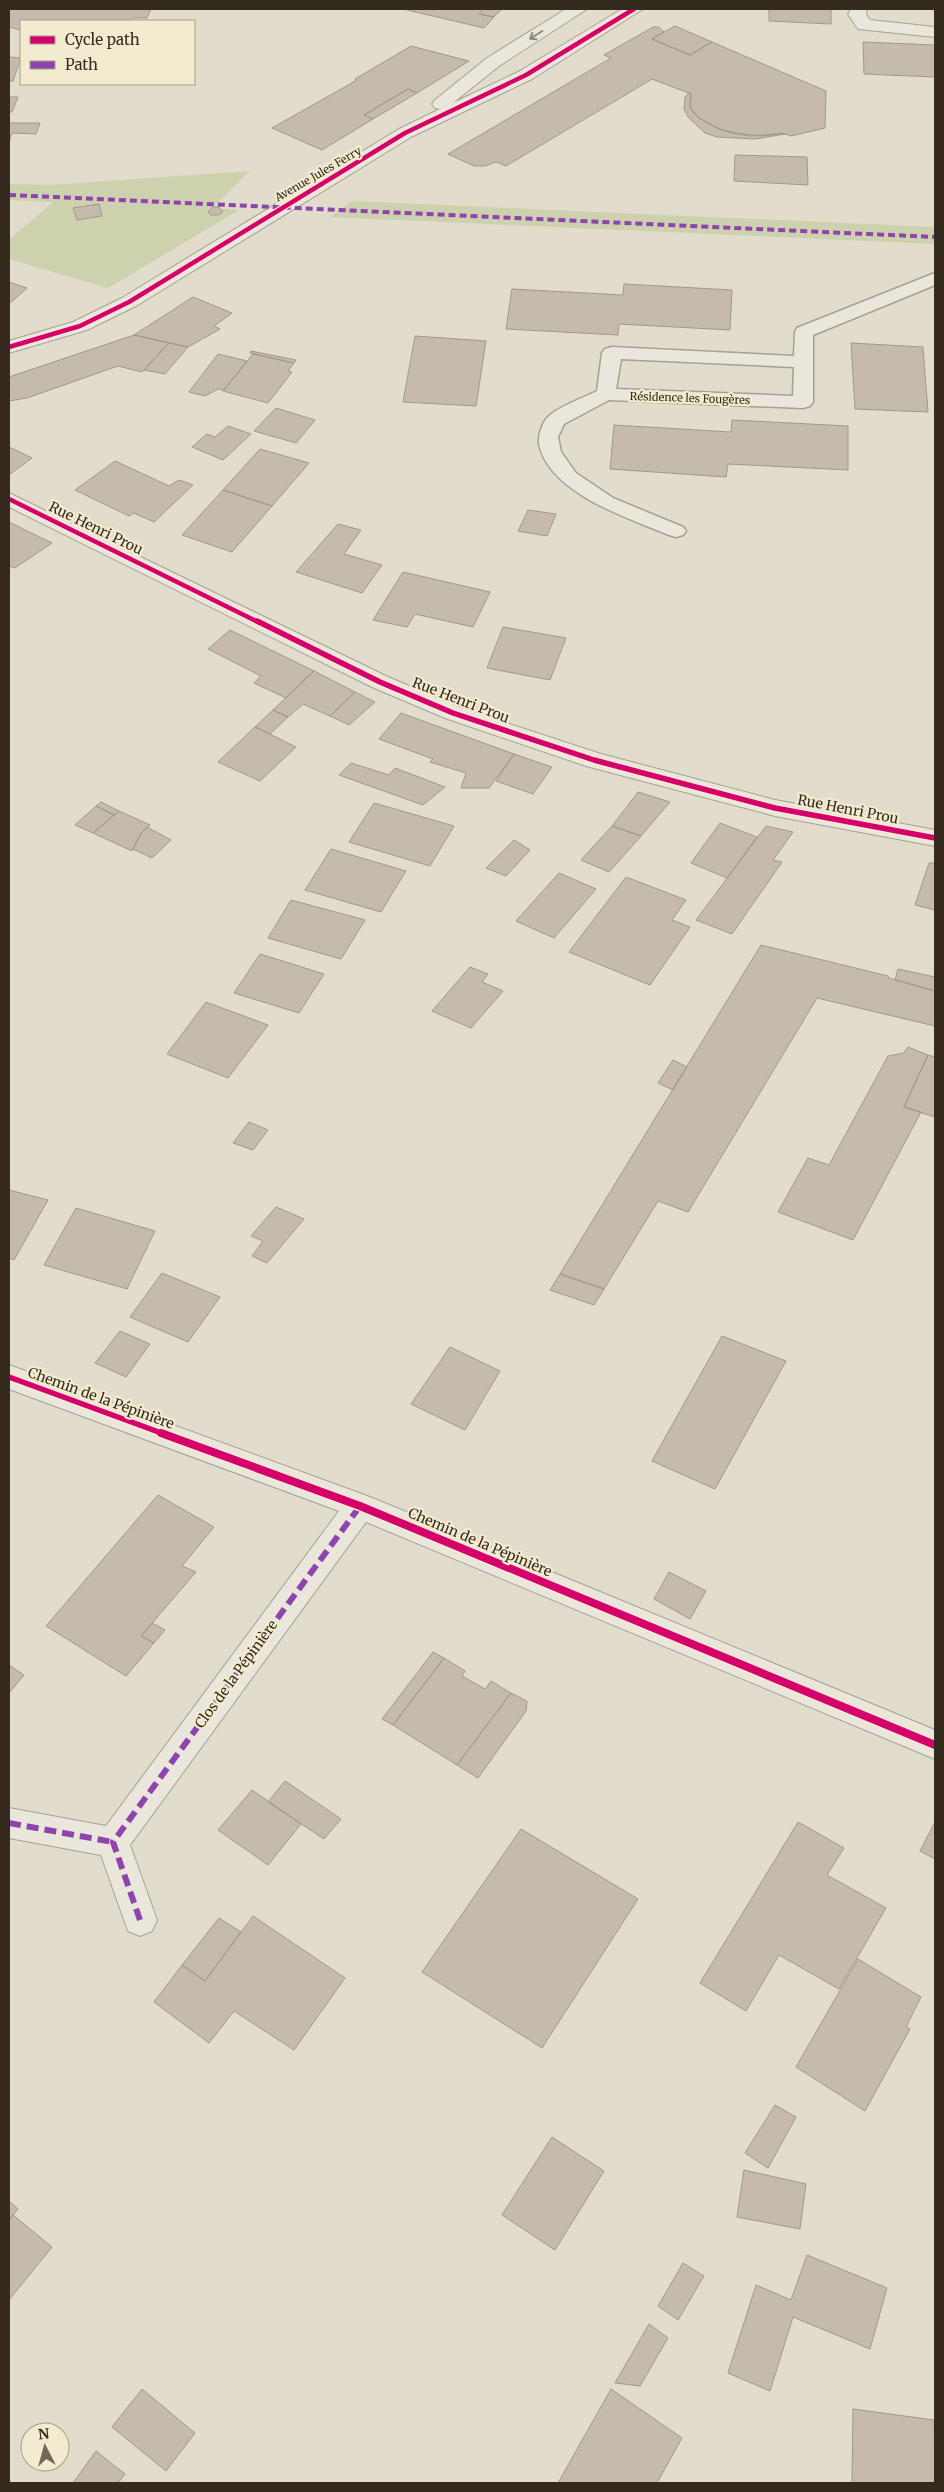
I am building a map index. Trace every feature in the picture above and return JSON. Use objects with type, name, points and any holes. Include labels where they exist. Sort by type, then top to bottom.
[{"type":"street","points":[[405,133],[493,62],[578,9]]},
{"type":"street","name":"Avenue Jules Ferry","points":[[9,347],[80,326],[129,302],[304,193],[405,133],[526,75],[634,9]]},
{"type":"street","points":[[860,9],[857,14],[864,25],[935,32]]},
{"type":"street","name":"Rue Henri Prou","points":[[9,499],[380,682],[453,713],[594,760],[775,808],[935,838]]},
{"type":"street","name":"Chemin de la Pépinière","points":[[9,1377],[360,1506],[935,1745]]},
{"type":"street","name":"Clos de la Pépinière","points":[[113,1842],[360,1506]]},
{"type":"street","points":[[9,1823],[113,1842],[140,1920]]},
{"type":"lane","name":"Résidence les Fougères","points":[[676,531],[606,502],[568,477],[551,452],[548,437],[556,420],[606,394],[803,402],[804,332],[935,278]]},
{"type":"lane","points":[[606,394],[612,353],[804,362]]},
{"type":"green space","points":[[250,171],[212,208],[239,210],[108,288],[9,259],[9,240],[53,202],[9,200],[9,184],[50,185]]},
{"type":"green space","points":[[351,201],[935,227],[935,244],[330,217]]},
{"type":"building","points":[[9,9],[151,9],[147,18],[132,18],[131,20],[20,20],[20,30],[9,27]]},
{"type":"building","points":[[403,9],[484,9],[479,14],[494,17],[484,28]]},
{"type":"building","points":[[484,9],[502,9],[494,17],[479,14]]},
{"type":"building","points":[[769,9],[831,9],[831,24],[769,21]]},
{"type":"building","points":[[675,26],[712,42],[690,55],[652,39]]},
{"type":"building","points":[[653,27],[659,27],[664,32],[652,39],[690,55],[712,42],[826,91],[825,128],[791,136],[782,133],[762,136],[732,133],[719,129],[699,118],[690,107],[691,94],[652,79],[506,166],[496,162],[485,166],[474,166],[448,154],[611,58],[604,55]]},
{"type":"building","points":[[863,42],[935,45],[935,77],[864,74]]},
{"type":"building","points":[[411,46],[469,61],[417,93],[408,89],[364,115],[373,119],[322,150],[272,128],[357,80],[355,79]]},
{"type":"building","points":[[9,57],[20,58],[13,81],[9,81]]},
{"type":"building","points":[[408,89],[417,93],[373,119],[364,115]]},
{"type":"building","points":[[689,93],[691,94],[690,107],[693,112],[699,118],[719,129],[749,136],[785,134],[755,139],[717,137],[705,133],[688,117],[684,109],[685,97]]},
{"type":"building","points":[[9,97],[18,97],[12,112],[9,112]]},
{"type":"building","points":[[9,123],[40,123],[36,134],[12,133],[9,142]]},
{"type":"building","points":[[735,155],[807,157],[808,185],[734,181]]},
{"type":"building","points":[[99,204],[102,216],[77,220],[73,208]]},
{"type":"building","points":[[213,207],[219,207],[223,212],[218,215],[211,215],[208,212]]},
{"type":"building","points":[[9,282],[27,288],[9,304]]},
{"type":"building","points":[[624,284],[732,290],[730,330],[619,324],[618,335],[506,329],[512,289],[623,295]]},
{"type":"building","points":[[193,297],[232,313],[214,326],[220,329],[188,347],[134,335]]},
{"type":"building","points":[[134,335],[169,343],[142,372],[118,366],[27,398],[9,401],[9,377]]},
{"type":"building","points":[[415,336],[486,341],[476,406],[403,402]]},
{"type":"building","points":[[169,343],[188,347],[165,374],[144,370]]},
{"type":"building","points":[[851,343],[923,347],[928,412],[855,409]]},
{"type":"building","points":[[251,351],[296,360],[294,363],[250,353]]},
{"type":"building","points":[[218,354],[247,361],[224,390],[218,389],[205,396],[189,392]]},
{"type":"building","points":[[253,354],[294,363],[288,371],[292,372],[268,403],[223,391]]},
{"type":"building","points":[[276,408],[315,420],[296,443],[254,431]]},
{"type":"building","points":[[732,420],[848,426],[848,470],[728,464],[726,477],[610,469],[614,425],[731,432]]},
{"type":"building","points":[[228,426],[251,434],[223,460],[192,447],[207,434],[215,437]]},
{"type":"building","points":[[9,447],[32,458],[9,475]]},
{"type":"building","points":[[260,449],[309,463],[272,506],[223,490]]},
{"type":"building","points":[[115,461],[169,486],[179,480],[193,485],[154,522],[134,513],[129,516],[75,490]]},
{"type":"building","points":[[223,490],[272,506],[232,552],[182,535]]},
{"type":"building","points":[[528,510],[556,514],[547,536],[518,531]]},
{"type":"building","points":[[9,522],[52,543],[15,568],[9,566]]},
{"type":"building","points":[[338,524],[361,530],[344,554],[382,565],[362,593],[296,572]]},
{"type":"building","points":[[403,572],[490,592],[473,627],[415,614],[407,627],[373,620]]},
{"type":"building","points":[[503,627],[566,638],[550,680],[487,668]]},
{"type":"building","points":[[230,630],[314,671],[286,698],[254,683],[261,676],[208,649]]},
{"type":"building","points":[[314,671],[355,692],[330,716],[303,704],[288,717],[273,710]]},
{"type":"building","points":[[355,692],[375,702],[349,725],[330,716]]},
{"type":"building","points":[[273,710],[288,717],[270,734],[255,727]]},
{"type":"building","points":[[401,713],[514,754],[489,788],[461,788],[466,773],[430,762],[433,759],[379,739]]},
{"type":"building","points":[[255,727],[296,747],[260,781],[218,762]]},
{"type":"building","points":[[514,754],[552,767],[533,794],[496,781]]},
{"type":"building","points":[[351,763],[389,775],[395,768],[445,787],[423,805],[339,775]]},
{"type":"building","points":[[638,792],[670,802],[641,836],[612,826]]},
{"type":"building","points":[[101,802],[119,811],[114,815],[96,806]]},
{"type":"building","points":[[374,803],[454,826],[430,866],[349,842]]},
{"type":"building","points":[[96,806],[114,815],[93,833],[75,825]]},
{"type":"building","points":[[119,811],[150,825],[141,833],[132,851],[93,833]]},
{"type":"building","points":[[720,823],[757,837],[727,878],[691,863]]},
{"type":"building","points":[[612,826],[641,836],[609,872],[581,860]]},
{"type":"building","points":[[766,826],[793,832],[773,860],[782,862],[732,934],[696,920]]},
{"type":"building","points":[[147,827],[171,840],[152,858],[133,849],[141,833]]},
{"type":"building","points":[[514,840],[530,850],[506,876],[486,868]]},
{"type":"building","points":[[331,849],[406,871],[381,912],[305,890]]},
{"type":"building","points":[[929,863],[935,863],[935,910],[915,905]]},
{"type":"building","points":[[559,873],[596,889],[554,938],[516,921]]},
{"type":"building","points":[[626,877],[686,900],[672,920],[690,927],[650,985],[569,952]]},
{"type":"building","points":[[291,900],[365,920],[341,959],[268,938]]},
{"type":"building","points":[[761,945],[888,976],[889,978],[935,991],[935,1026],[817,998],[688,1212],[658,1201],[604,1289],[560,1274]]},
{"type":"building","points":[[260,954],[324,974],[299,1013],[234,993]]},
{"type":"building","points":[[470,967],[488,974],[482,982],[503,991],[471,1028],[432,1011]]},
{"type":"building","points":[[898,969],[935,977],[935,991],[895,980]]},
{"type":"building","points":[[206,1002],[268,1025],[228,1078],[167,1054]]},
{"type":"building","points":[[908,1047],[928,1055],[904,1107],[921,1112],[853,1240],[778,1212],[808,1158],[829,1165],[888,1056],[904,1053]]},
{"type":"building","points":[[928,1055],[935,1057],[935,1117],[904,1107]]},
{"type":"building","points":[[673,1060],[687,1067],[673,1090],[658,1083]]},
{"type":"building","points":[[249,1122],[268,1130],[253,1150],[233,1143]]},
{"type":"building","points":[[9,1190],[48,1200],[14,1260],[9,1258]]},
{"type":"building","points":[[276,1207],[304,1219],[267,1263],[252,1256],[263,1241],[251,1236]]},
{"type":"building","points":[[76,1208],[155,1231],[127,1289],[44,1265]]},
{"type":"building","points":[[162,1273],[220,1297],[188,1342],[130,1317]]},
{"type":"building","points":[[560,1274],[604,1289],[594,1305],[550,1290]]},
{"type":"building","points":[[120,1331],[150,1344],[126,1377],[95,1363]]},
{"type":"building","points":[[722,1336],[786,1361],[715,1489],[652,1461]]},
{"type":"building","points":[[450,1347],[500,1371],[465,1430],[411,1404]]},
{"type":"building","points":[[158,1495],[214,1527],[182,1566],[196,1572],[141,1636],[154,1643],[126,1676],[46,1626]]},
{"type":"building","points":[[669,1572],[706,1591],[690,1619],[654,1599]]},
{"type":"building","points":[[152,1623],[165,1630],[154,1643],[141,1636]]},
{"type":"building","points":[[433,1652],[444,1658],[393,1725],[382,1719]]},
{"type":"building","points":[[444,1658],[465,1671],[462,1676],[485,1689],[491,1681],[511,1693],[457,1765],[393,1725]]},
{"type":"building","points":[[9,1665],[24,1675],[9,1693]]},
{"type":"building","points":[[511,1693],[527,1701],[526,1711],[478,1778],[457,1765]]},
{"type":"building","points":[[285,1781],[341,1819],[324,1839],[268,1802]]},
{"type":"building","points":[[252,1790],[301,1824],[268,1865],[218,1830]]},
{"type":"building","points":[[798,1822],[844,1848],[827,1875],[886,1908],[839,1989],[779,1955],[746,2011],[700,1983]]},
{"type":"building","points":[[935,1822],[935,1859],[920,1851]]},
{"type":"building","points":[[521,1829],[638,1899],[542,2048],[422,1972]]},
{"type":"building","points":[[253,1916],[345,1978],[294,2050],[234,2011],[209,2043],[154,2002],[182,1965],[205,1981]]},
{"type":"building","points":[[219,1918],[241,1932],[205,1981],[182,1965]]},
{"type":"building","points":[[858,1959],[921,1997],[906,2027],[910,2029],[865,2111],[796,2067]]},
{"type":"building","points":[[775,2105],[796,2117],[768,2168],[745,2153]]},
{"type":"building","points":[[552,2137],[604,2171],[555,2250],[502,2215]]},
{"type":"building","points":[[744,2170],[806,2184],[800,2229],[737,2217]]},
{"type":"building","points":[[9,2201],[18,2209],[9,2220]]},
{"type":"building","points":[[13,2215],[52,2247],[9,2300],[9,2220]]},
{"type":"building","points":[[807,2255],[887,2288],[870,2349],[793,2317],[770,2391],[728,2373],[756,2285],[791,2300]]},
{"type":"building","points":[[683,2263],[704,2276],[678,2320],[658,2306]]},
{"type":"building","points":[[649,2324],[668,2338],[640,2386],[615,2383]]},
{"type":"building","points":[[142,2389],[195,2433],[166,2471],[112,2427]]},
{"type":"building","points":[[611,2389],[682,2438],[657,2483],[558,2483]]},
{"type":"building","points":[[853,2409],[934,2420],[935,2483],[852,2483]]},
{"type":"building","points":[[96,2451],[125,2474],[118,2483],[73,2483]]},
{"type":"marked path","points":[[9,195],[935,237]]},
{"type":"marked path","points":[[140,1920],[113,1842],[360,1506]]},
{"type":"marked path","points":[[9,1823],[113,1842]]},
{"type":"cycle path","points":[[9,347],[80,326],[129,302],[405,133],[526,75],[634,9]]},
{"type":"cycle path","points":[[9,499],[380,682],[453,713],[594,760],[775,808],[935,838]]},
{"type":"cycle path","points":[[9,1377],[360,1506],[935,1745]]}]
